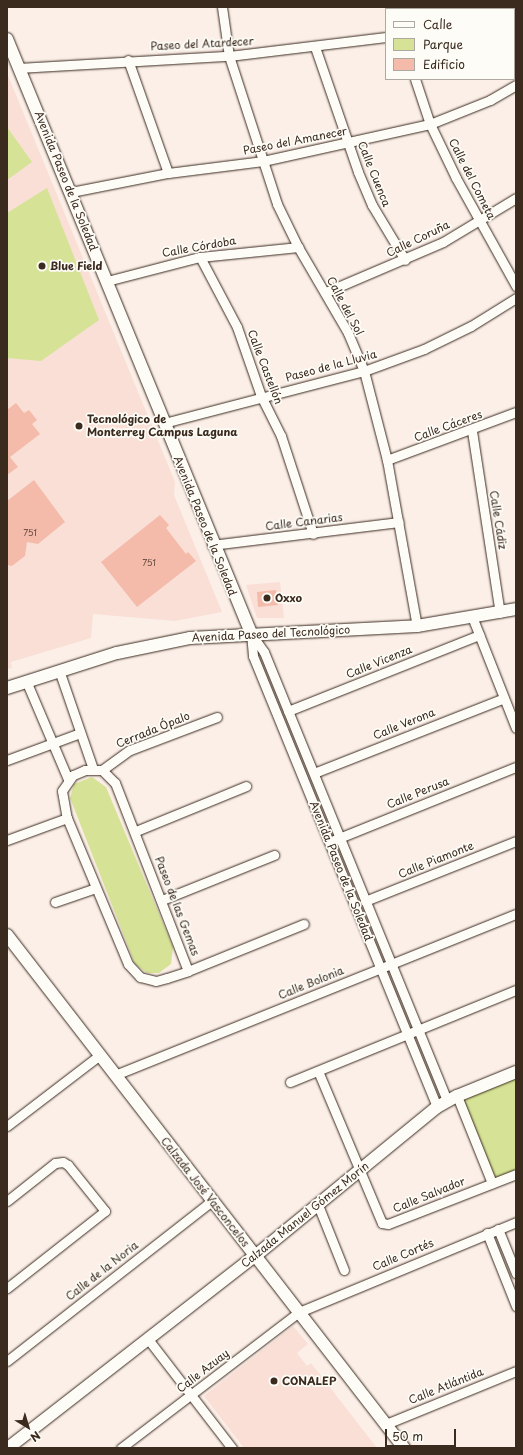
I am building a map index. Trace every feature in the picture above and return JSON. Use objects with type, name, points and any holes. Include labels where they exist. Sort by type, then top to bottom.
[{"type":"street","name":"Calle del Sol","points":[[222,7],[229,56],[277,204],[298,247],[326,292],[364,372],[387,460],[417,626]]},
{"type":"street","name":"Paseo del Atardecer","points":[[18,68],[128,60],[229,56],[315,47],[385,37]]},
{"type":"street","name":"Avenida Paseo de la Soledad","points":[[7,39],[71,192],[212,545],[251,633],[264,652],[447,1101]]},
{"type":"street","name":"Calle Cuenca","points":[[315,47],[348,143],[372,205],[405,260]]},
{"type":"street","points":[[128,60],[168,173]]},
{"type":"street","name":"Calle del Cometa","points":[[415,80],[430,124],[479,221],[516,286]]},
{"type":"street","name":"Paseo del Amanecer","points":[[71,192],[168,173],[263,161],[430,124],[490,100],[516,85]]},
{"type":"street","name":"Calle Coruña","points":[[326,292],[405,260],[479,221],[516,198]]},
{"type":"street","name":"Calle Córdoba","points":[[107,281],[200,258],[298,247]]},
{"type":"street","name":"Calle Castellón","points":[[200,258],[237,327],[261,396],[281,436],[313,534]]},
{"type":"street","name":"Paseo de la Lluvia","points":[[164,423],[261,396],[364,372],[424,349],[516,298]]},
{"type":"street","name":"Calle Cáceres","points":[[387,460],[472,431],[516,412]]},
{"type":"street","name":"Calle Cádiz","points":[[472,431],[500,613]]},
{"type":"street","name":"Calle Canarias","points":[[212,545],[313,534],[399,522]]},
{"type":"street","name":"Avenida Paseo del Tecnológico","points":[[7,688],[155,643],[251,633],[417,626],[473,619],[516,609]]},
{"type":"street","points":[[473,619],[516,728]]},
{"type":"street","name":"Avenida Paseo de la Soledad","points":[[251,633],[253,656],[407,1035],[447,1101]]},
{"type":"street","name":"Calle Vicenza","points":[[288,711],[479,635]]},
{"type":"street","name":"Paseo de las Gemas","points":[[60,673],[80,733],[97,769],[114,783],[136,831],[188,971],[156,981],[147,980],[133,972],[96,888],[68,818],[62,791],[68,779]]},
{"type":"street","points":[[27,683],[68,779],[97,769]]},
{"type":"street","name":"Calle Verona","points":[[314,773],[504,698]]},
{"type":"street","name":"Cerrada Ópalo","points":[[97,769],[130,750],[216,717]]},
{"type":"street","points":[[7,760],[80,733]]},
{"type":"street","name":"Calle Perusa","points":[[329,842],[516,767]]},
{"type":"street","points":[[136,831],[246,786]]},
{"type":"street","points":[[7,840],[68,818]]},
{"type":"street","name":"Calle Piamonte","points":[[365,901],[516,841]]},
{"type":"street","points":[[162,900],[274,854]]},
{"type":"street","points":[[55,902],[96,888]]},
{"type":"street","name":"Calle Bolonia","points":[[115,1075],[516,914]]},
{"type":"street","points":[[188,971],[304,924]]},
{"type":"street","name":"Calzada José Vasconcelos","points":[[7,935],[404,1448]]},
{"type":"street","points":[[290,1082],[516,990]]},
{"type":"street","points":[[7,1126],[100,1055]]},
{"type":"street","points":[[318,1071],[360,1170]]},
{"type":"street","name":"Calzada Manuel Gómez Morín","points":[[12,1444],[255,1256],[447,1101],[516,1072]]},
{"type":"street","points":[[447,1101],[492,1183]]},
{"type":"street","points":[[7,1201],[56,1163],[63,1162],[68,1165],[105,1211],[7,1288]]},
{"type":"street","name":"Calle Salvador","points":[[360,1170],[377,1218],[388,1224],[516,1174]]},
{"type":"street","name":"Calle de la Noria","points":[[7,1361],[212,1201]]},
{"type":"street","points":[[318,1205],[344,1270]]},
{"type":"street","name":"Calle Cortés","points":[[299,1312],[516,1222]]},
{"type":"street","points":[[498,1229],[516,1272]]},
{"type":"street","points":[[487,1233],[515,1300]]},
{"type":"street","name":"Calle Azuay","points":[[121,1448],[299,1312]]},
{"type":"street","points":[[148,1339],[228,1446]]},
{"type":"street","name":"Calle Atlántida","points":[[386,1424],[516,1371]]},
{"type":"shaded area","name":"Tecnológico de Monterrey Campus Laguna","points":[[7,73],[175,482],[174,495],[222,612],[175,621],[93,614],[91,638],[11,662],[12,668],[7,669]]},
{"type":"shaded area","points":[[280,582],[284,618],[257,618],[246,585]]},
{"type":"shaded area","name":"CONALEP","points":[[293,1326],[308,1344],[297,1353],[307,1366],[311,1363],[377,1448],[244,1448],[204,1396]]},
{"type":"green space","points":[[7,127],[32,162],[7,180]]},
{"type":"green space","name":"Blue Field","points":[[47,188],[99,320],[41,361],[7,358],[7,213]]},
{"type":"green space","points":[[92,777],[106,787],[173,947],[171,964],[159,973],[147,973],[135,964],[70,798],[74,784]]},
{"type":"green space","points":[[516,1074],[516,1171],[493,1180],[460,1097]]},
{"type":"building","points":[[16,403],[24,413],[29,410],[37,420],[32,424],[40,434],[10,457],[18,467],[7,475],[7,410]]},
{"type":"building","points":[[34,480],[65,522],[38,544],[27,542],[25,556],[12,566],[7,565],[7,501]]},
{"type":"building","points":[[160,515],[169,525],[166,528],[186,554],[188,552],[196,561],[137,607],[101,562]]},
{"type":"building","name":"Oxxo","points":[[276,590],[278,605],[258,607],[257,592]]},
{"type":"place","name":"Blue Field","points":[[42,266]]},
{"type":"place","name":"Tecnológico de Monterrey Campus Laguna","points":[[79,426]]},
{"type":"place","name":"Oxxo","points":[[267,598]]},
{"type":"place","name":"CONALEP","points":[[274,1381]]}]
